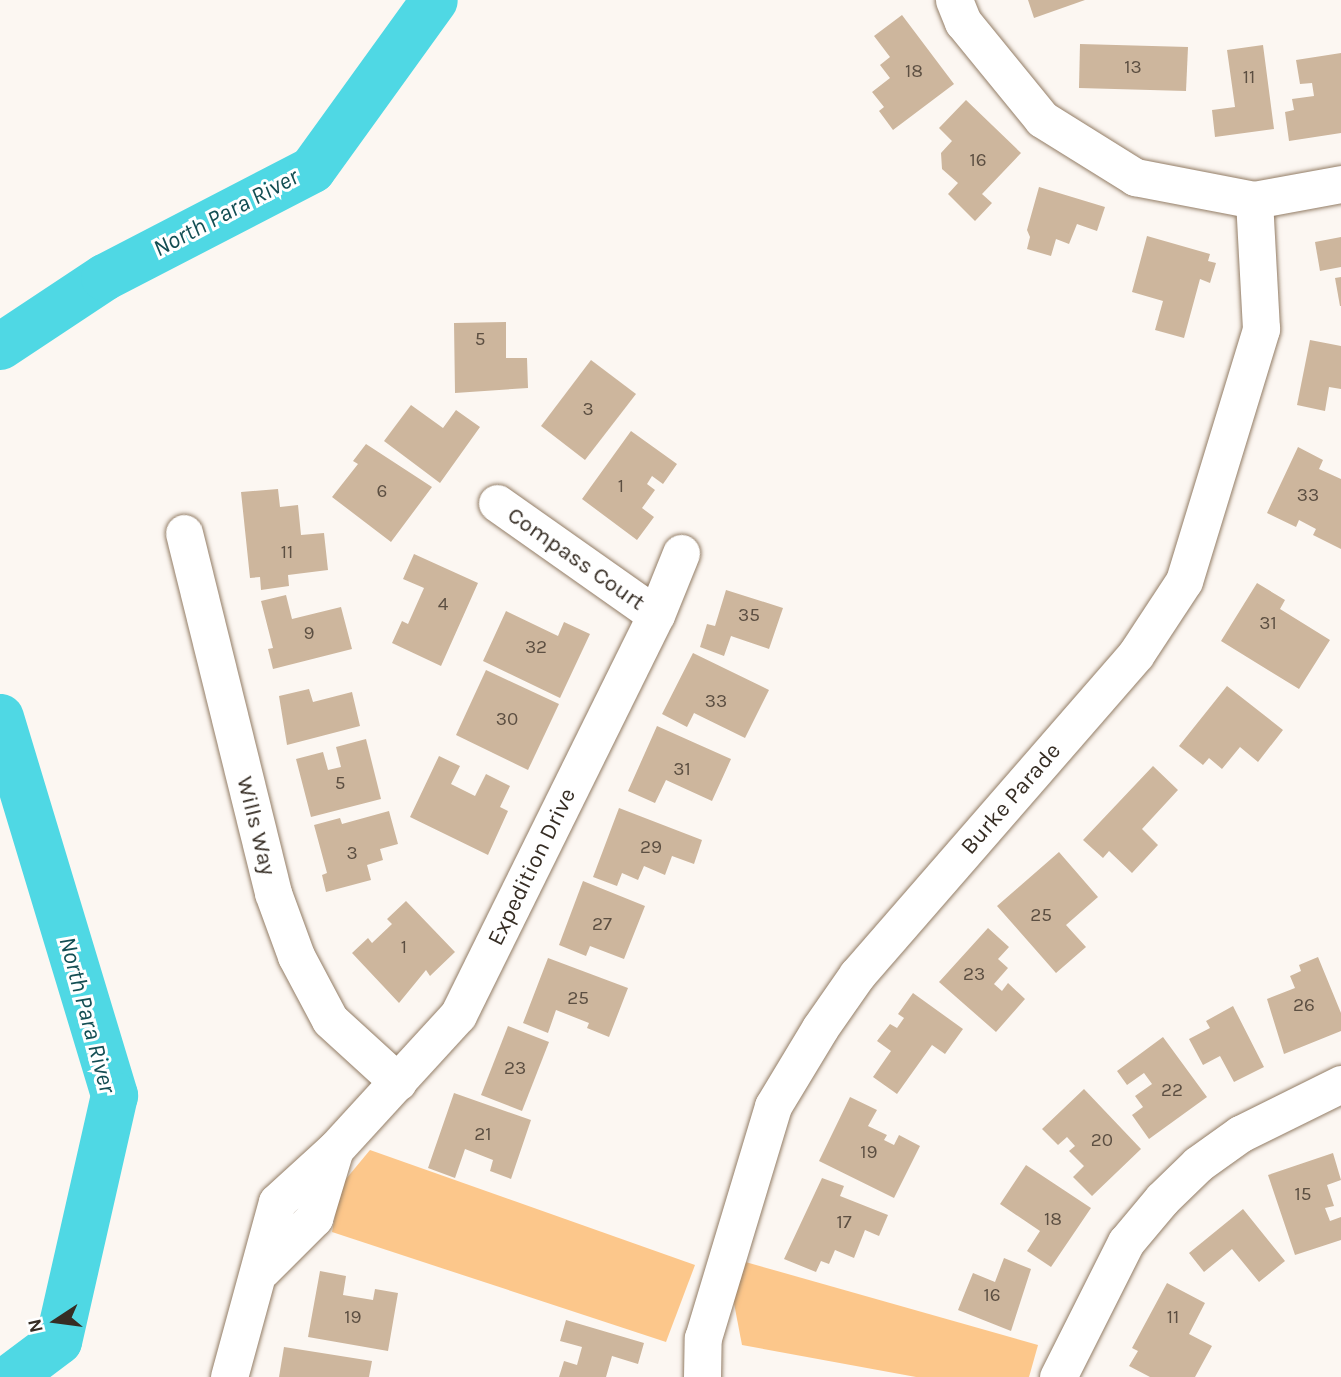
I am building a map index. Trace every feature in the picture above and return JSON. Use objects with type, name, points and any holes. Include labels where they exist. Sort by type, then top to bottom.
[{"type":"street","points":[[954,0],[962,22],[1042,120],[1135,177],[1254,201],[1341,184]]},
{"type":"street","name":"Burke Parade","points":[[702,1377],[703,1338],[773,1106],[820,1028],[857,975],[1136,654],[1184,581],[1261,329],[1254,201]]},
{"type":"street","name":"Compass Court","points":[[497,503],[656,615]]},
{"type":"street","name":"Wills Way","points":[[184,533],[273,893],[296,957],[330,1020],[398,1082]]},
{"type":"street","name":"Expedition Drive","points":[[229,1377],[262,1270],[314,1218],[335,1149],[458,1015],[656,615],[681,553]]},
{"type":"street","points":[[1058,1377],[1105,1277],[1126,1242],[1162,1199],[1198,1164],[1240,1134],[1341,1084]]},
{"type":"shaded area","points":[[370,1150],[695,1265],[666,1342],[332,1232],[341,1185]]},
{"type":"shaded area","points":[[742,1261],[1038,1345],[1029,1377],[916,1377],[742,1345],[733,1298]]},
{"type":"building","points":[[1028,0],[1085,0],[1034,18]]},
{"type":"building","points":[[902,15],[954,84],[893,130],[879,111],[884,107],[872,92],[890,78],[880,65],[890,57],[874,36]]},
{"type":"building","points":[[1080,44],[1188,47],[1186,91],[1079,88]]},
{"type":"building","points":[[1263,45],[1274,129],[1215,137],[1212,110],[1235,107],[1227,50]]},
{"type":"building","points":[[1341,53],[1341,133],[1289,141],[1285,112],[1294,110],[1292,99],[1314,96],[1312,83],[1300,84],[1296,60]]},
{"type":"building","points":[[966,100],[1021,153],[982,194],[992,203],[975,221],[948,194],[958,183],[942,169],[941,153],[952,141],[939,128]]},
{"type":"building","points":[[1039,187],[1105,207],[1097,231],[1077,224],[1069,244],[1056,239],[1051,256],[1027,249],[1030,237],[1027,230]]},
{"type":"building","points":[[1147,236],[1210,254],[1208,261],[1216,263],[1210,283],[1200,279],[1184,338],[1155,330],[1163,301],[1132,292]]},
{"type":"building","points":[[1341,237],[1341,267],[1320,271],[1315,242]]},
{"type":"building","points":[[1341,277],[1341,306],[1340,306],[1335,278]]},
{"type":"building","points":[[506,322],[506,358],[527,358],[528,388],[455,393],[454,323]]},
{"type":"building","points":[[1310,340],[1341,346],[1341,389],[1329,387],[1325,411],[1297,405]]},
{"type":"building","points":[[591,360],[636,394],[585,460],[541,426]]},
{"type":"building","points":[[411,405],[443,428],[456,410],[480,427],[440,483],[384,441]]},
{"type":"building","points":[[631,431],[677,464],[663,484],[652,476],[647,484],[655,490],[642,508],[654,517],[637,540],[582,499]]},
{"type":"building","points":[[366,444],[432,487],[391,542],[332,497],[358,464],[353,461]]},
{"type":"building","points":[[1298,447],[1323,460],[1319,469],[1341,479],[1341,549],[1313,535],[1316,529],[1299,520],[1296,527],[1267,513]]},
{"type":"building","points":[[278,489],[280,507],[298,505],[301,535],[324,533],[328,570],[288,575],[289,586],[261,590],[260,577],[250,578],[241,492]]},
{"type":"building","points":[[414,554],[478,583],[441,666],[392,643],[402,621],[408,624],[424,588],[403,579]]},
{"type":"building","points":[[1257,583],[1285,600],[1280,609],[1330,640],[1299,689],[1221,641]]},
{"type":"building","points":[[726,590],[783,608],[769,649],[731,636],[724,656],[700,647],[707,624],[715,626]]},
{"type":"building","points":[[286,595],[292,619],[341,607],[352,649],[273,669],[268,649],[273,648],[261,601]]},
{"type":"building","points":[[506,611],[558,636],[564,622],[590,634],[560,698],[483,661]]},
{"type":"building","points":[[693,653],[769,690],[745,738],[694,713],[687,727],[662,714]]},
{"type":"building","points":[[486,670],[559,704],[528,770],[456,735]]},
{"type":"building","points":[[1227,686],[1283,730],[1258,762],[1240,747],[1222,769],[1209,758],[1203,765],[1179,746]]},
{"type":"building","points":[[309,689],[313,702],[352,692],[360,726],[287,745],[279,696]]},
{"type":"building","points":[[657,726],[731,759],[712,801],[666,780],[655,803],[628,791]]},
{"type":"building","points":[[366,739],[381,799],[311,817],[296,759],[323,752],[328,770],[341,767],[336,747]]},
{"type":"building","points":[[439,756],[460,766],[451,784],[475,796],[486,774],[510,786],[500,807],[508,811],[488,855],[410,817]]},
{"type":"building","points":[[1153,766],[1178,790],[1142,829],[1158,845],[1132,873],[1109,851],[1103,858],[1083,840]]},
{"type":"building","points":[[619,808],[702,840],[694,864],[672,856],[665,875],[644,866],[638,880],[622,873],[617,886],[593,877]]},
{"type":"building","points":[[389,811],[398,844],[380,849],[383,860],[367,865],[371,880],[326,892],[322,875],[327,873],[314,825],[340,818],[342,824]]},
{"type":"building","points":[[1059,852],[1098,897],[1066,925],[1086,947],[1056,973],[997,906]]},
{"type":"building","points":[[583,881],[645,906],[624,959],[590,946],[586,956],[559,945]]},
{"type":"building","points":[[406,901],[455,952],[430,976],[426,970],[399,1003],[352,953],[368,938],[372,943],[392,924],[387,919]]},
{"type":"building","points":[[988,928],[1009,947],[998,959],[1008,968],[994,984],[1002,991],[1008,983],[1025,999],[996,1032],[939,982]]},
{"type":"building","points":[[1318,957],[1341,1013],[1341,1031],[1284,1054],[1267,999],[1295,988],[1290,976],[1301,971],[1299,965]]},
{"type":"building","points":[[548,958],[628,988],[609,1037],[587,1028],[589,1023],[556,1010],[548,1033],[523,1023]]},
{"type":"building","points":[[913,993],[963,1029],[945,1054],[932,1045],[897,1094],[873,1077],[891,1051],[877,1041],[890,1024],[897,1028],[904,1018],[898,1014]]},
{"type":"building","points":[[1233,1006],[1264,1067],[1234,1082],[1220,1056],[1203,1065],[1189,1039],[1210,1028],[1206,1021]]},
{"type":"building","points":[[508,1026],[549,1042],[522,1111],[481,1095]]},
{"type":"building","points":[[1163,1037],[1207,1097],[1149,1139],[1132,1115],[1143,1107],[1135,1096],[1152,1084],[1144,1073],[1127,1085],[1117,1071]]},
{"type":"building","points":[[1084,1089],[1141,1149],[1092,1196],[1073,1177],[1084,1166],[1069,1151],[1075,1146],[1067,1137],[1058,1145],[1042,1129]]},
{"type":"building","points":[[454,1093],[531,1120],[511,1179],[490,1171],[493,1160],[465,1149],[455,1178],[428,1168]]},
{"type":"building","points":[[850,1097],[877,1110],[868,1126],[887,1135],[884,1140],[894,1145],[899,1135],[920,1146],[894,1198],[819,1161]]},
{"type":"building","points":[[1333,1153],[1341,1180],[1327,1185],[1334,1206],[1325,1208],[1330,1221],[1341,1217],[1341,1240],[1295,1255],[1268,1175]]},
{"type":"building","points":[[1026,1165],[1091,1208],[1051,1267],[1027,1251],[1040,1231],[1000,1204]]},
{"type":"building","points":[[822,1178],[844,1186],[840,1196],[888,1215],[879,1236],[865,1230],[854,1258],[835,1250],[829,1264],[821,1261],[816,1272],[784,1259]]},
{"type":"building","points":[[1243,1209],[1285,1261],[1259,1282],[1232,1249],[1204,1272],[1189,1253]]},
{"type":"building","points":[[1004,1258],[1031,1269],[1011,1331],[958,1310],[973,1273],[995,1282]]},
{"type":"building","points":[[320,1271],[346,1276],[343,1295],[373,1300],[375,1289],[398,1293],[388,1351],[308,1337]]},
{"type":"building","points":[[1167,1283],[1205,1303],[1189,1334],[1212,1346],[1195,1377],[1150,1377],[1129,1366],[1138,1351],[1132,1348]]},
{"type":"building","points":[[566,1320],[644,1343],[638,1364],[612,1356],[606,1377],[559,1377],[564,1361],[577,1365],[582,1347],[560,1341]]},
{"type":"building","points":[[284,1347],[372,1361],[369,1377],[279,1377]]},
{"type":"waterway","name":"North Para River","points":[[0,346],[104,277],[312,169],[434,0]]},
{"type":"waterway","name":"North Para River","points":[[0,717],[114,1095],[58,1341],[10,1377]]}]
